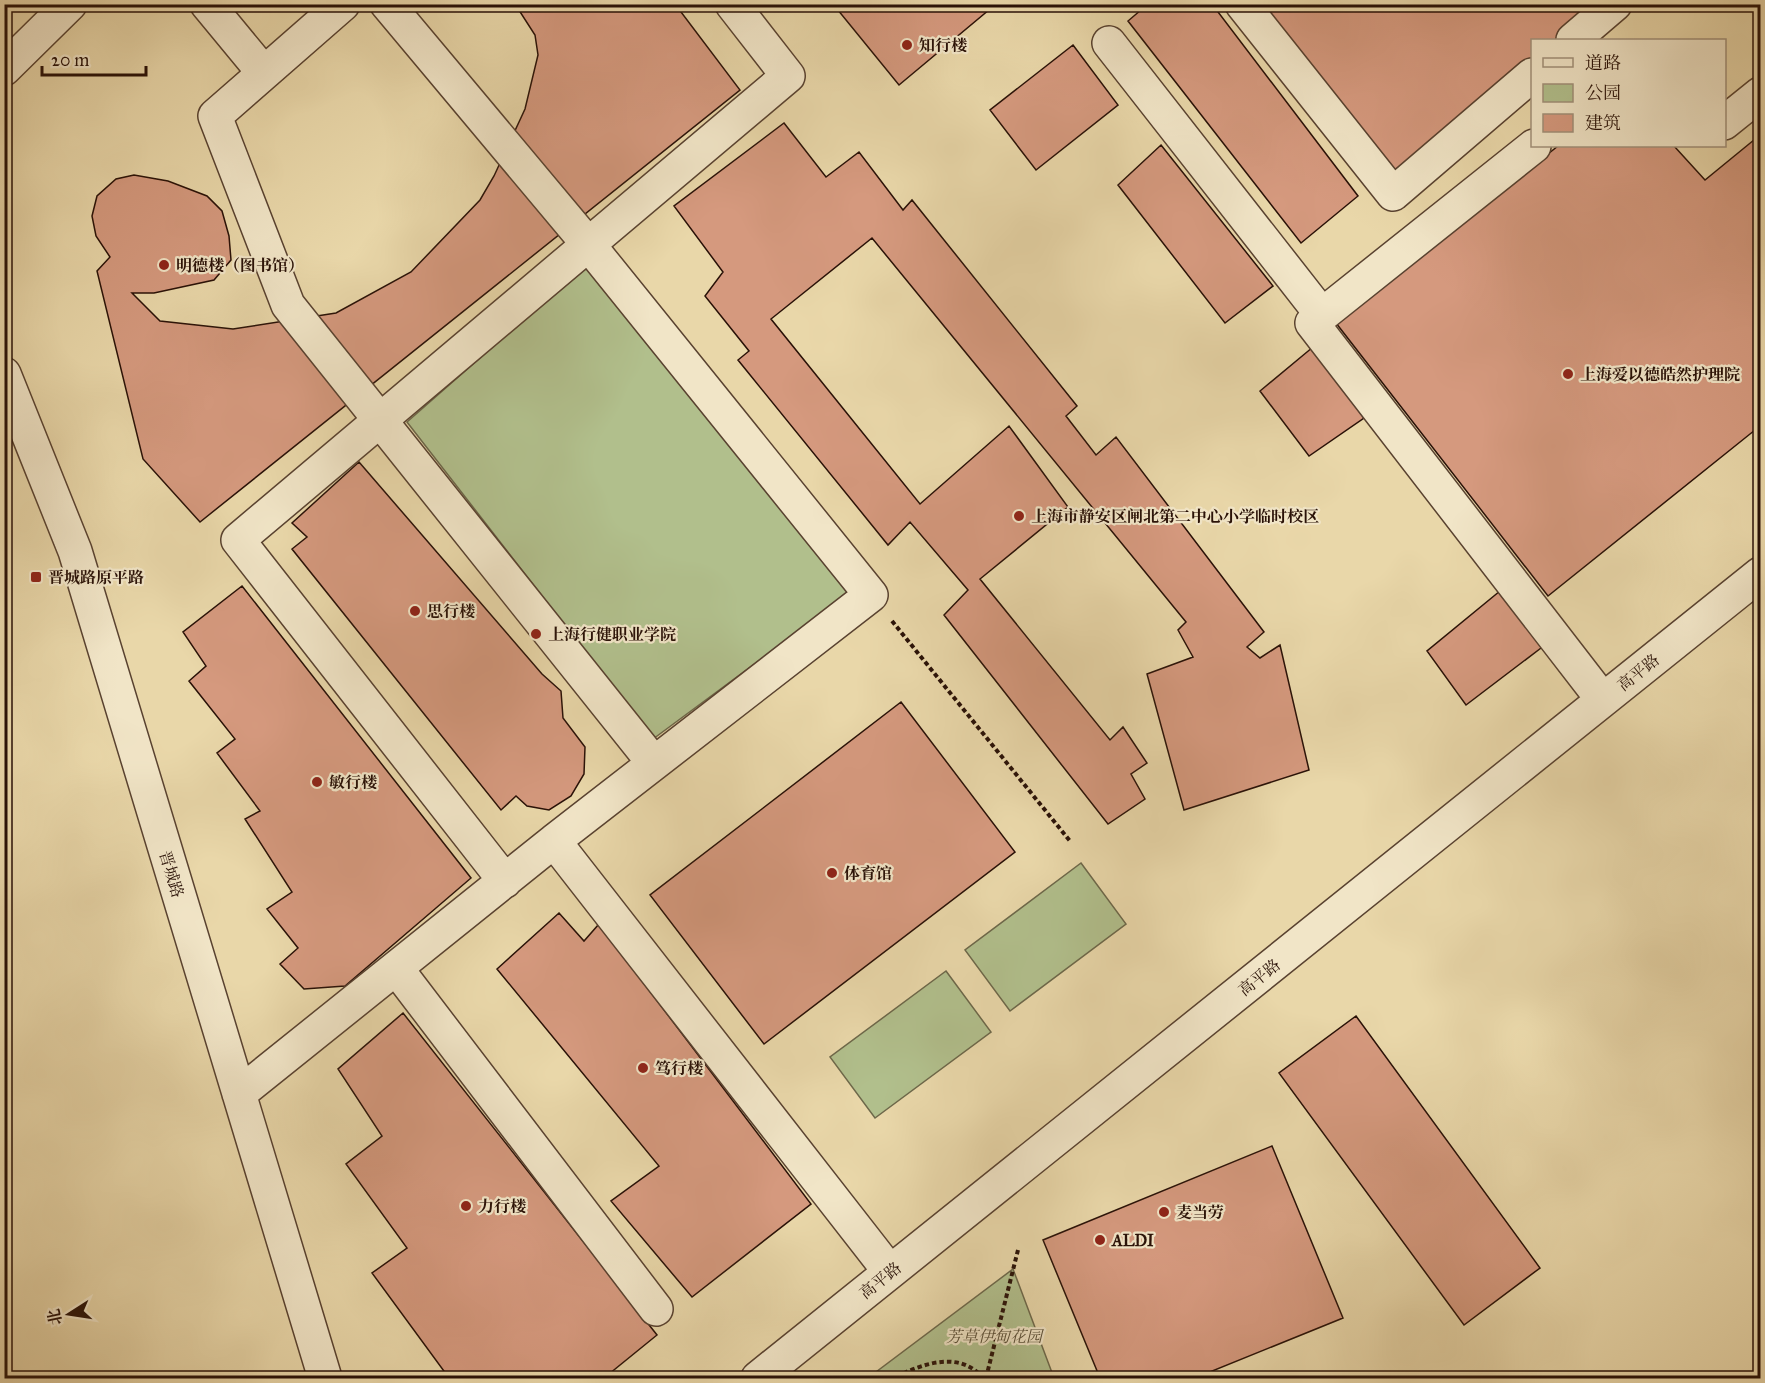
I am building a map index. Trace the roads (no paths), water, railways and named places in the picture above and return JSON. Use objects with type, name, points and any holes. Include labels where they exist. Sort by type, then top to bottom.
[{"type":"street","points":[[4,69],[70,4]]},
{"type":"street","points":[[207,4],[264,73]]},
{"type":"street","points":[[343,4],[215,116],[288,305],[653,762]]},
{"type":"street","points":[[239,1094],[653,762],[870,595],[588,244],[387,4]]},
{"type":"street","points":[[505,881],[238,540],[788,76],[732,4]]},
{"type":"street","points":[[1242,4],[1393,194],[1531,77]]},
{"type":"street","points":[[1574,39],[1615,4]]},
{"type":"street","points":[[1109,43],[1322,315]]},
{"type":"street","points":[[1726,122],[1761,94]]},
{"type":"street","points":[[1533,147],[1312,323],[1604,700]]},
{"type":"street","name":"晋城路","points":[[4,375],[75,551],[325,1378]]},
{"type":"street","name":"高平路","points":[[777,1372],[890,1272],[1761,574]]},
{"type":"street","points":[[554,841],[890,1272]]},
{"type":"street","points":[[396,968],[656,1310]]},
{"type":"place","name":"知行楼","points":[[907,45]]},
{"type":"place","name":"明德楼（图书馆）","points":[[164,265]]},
{"type":"place","name":"上海爱以德皓然护理院","points":[[1568,374]]},
{"type":"place","name":"上海市静安区闸北第二中心小学临时校区","points":[[1019,516]]},
{"type":"place","name":"晋城路原平路","points":[[36,577]]},
{"type":"place","name":"思行楼","points":[[415,611]]},
{"type":"place","name":"上海行健职业学院","points":[[536,634]]},
{"type":"place","name":"敏行楼","points":[[317,782]]},
{"type":"place","name":"体育馆","points":[[832,873]]},
{"type":"place","name":"笃行楼","points":[[643,1068]]},
{"type":"place","name":"力行楼","points":[[466,1206]]},
{"type":"place","name":"麦当劳","points":[[1164,1212]]},
{"type":"place","name":"ALDI","points":[[1100,1240]]},
{"type":"park label","name":"芳草伊甸花园","points":[[994,1336]]}]
